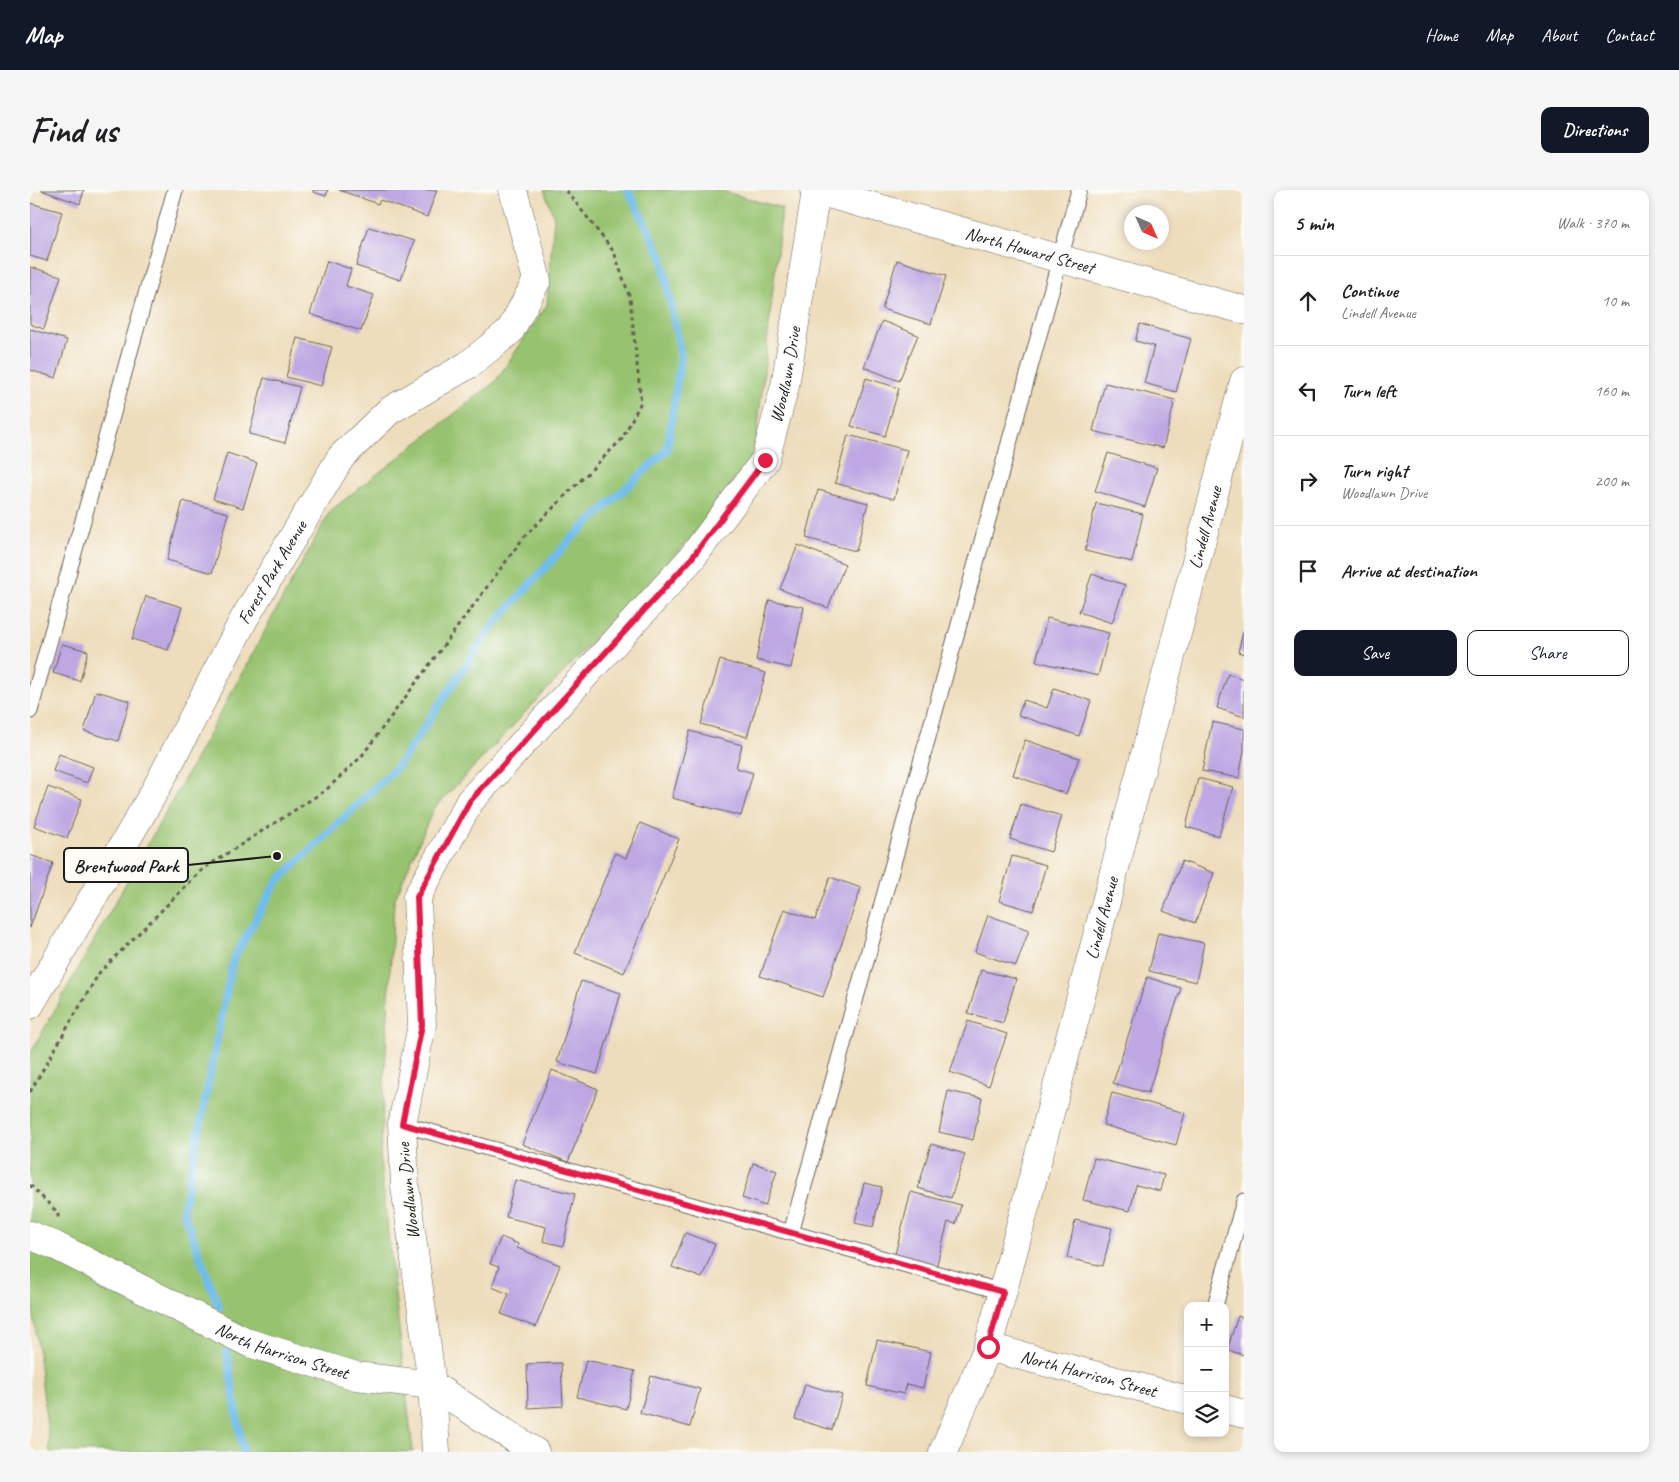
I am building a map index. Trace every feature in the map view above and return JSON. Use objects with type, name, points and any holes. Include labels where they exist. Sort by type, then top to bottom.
[{"type":"street","name":"Forest Park Avenue","points":[[30,1005],[156,789],[244,619],[341,457],[390,411],[468,364],[510,331],[537,280],[512,190]]},
{"type":"street","name":"North Howard Street","points":[[815,190],[850,195],[1060,258],[1244,310]]},
{"type":"street","name":"Woodlawn Drive","points":[[436,1452],[432,1385],[405,1186],[402,1124],[422,1025],[417,897],[470,801],[691,559],[765,460],[785,386],[815,190]]},
{"type":"street","name":"Lindell Avenue","points":[[943,1452],[988,1347],[1244,381]]},
{"type":"street","name":"North Harrison Street","points":[[30,1235],[56,1246],[249,1343],[356,1376],[432,1385],[535,1452]]},
{"type":"street","name":"North Harrison Street","points":[[988,1347],[1184,1399]]},
{"type":"street","points":[[1229,1410],[1244,1414]]},
{"type":"lane","points":[[30,711],[175,190]]},
{"type":"lane","points":[[791,1233],[1079,190]]},
{"type":"lane","points":[[402,1124],[1003,1292]]},
{"type":"lane","points":[[1216,1302],[1244,1201]]},
{"type":"path","points":[[30,1092],[99,973],[203,869],[326,790],[361,758],[524,537],[622,439],[641,402],[630,298],[614,252],[566,190]]},
{"type":"green space","points":[[544,190],[718,190],[782,208],[755,453],[691,538],[433,810],[394,901],[380,1162],[413,1452],[50,1452],[30,1283],[30,1054],[185,778],[330,511],[495,382],[547,305],[554,217]]},
{"type":"building","points":[[41,190],[84,190],[80,204]]},
{"type":"building","points":[[313,190],[328,190],[326,196],[313,192]]},
{"type":"building","points":[[339,190],[437,190],[427,217],[380,200],[378,204]]},
{"type":"building","points":[[30,203],[62,212],[47,261],[30,256]]},
{"type":"building","points":[[369,227],[414,241],[401,280],[356,266]]},
{"type":"building","points":[[897,260],[946,276],[931,324],[882,309]]},
{"type":"building","points":[[327,261],[351,269],[346,286],[374,295],[361,331],[310,314]]},
{"type":"building","points":[[30,267],[61,276],[44,329],[30,324]]},
{"type":"building","points":[[882,321],[918,335],[899,381],[864,367]]},
{"type":"building","points":[[1140,324],[1191,339],[1176,392],[1144,383],[1154,346],[1135,341]]},
{"type":"building","points":[[30,329],[67,340],[56,378],[30,370]]},
{"type":"building","points":[[297,338],[332,347],[321,386],[286,377]]},
{"type":"building","points":[[264,378],[300,387],[285,443],[249,434]]},
{"type":"building","points":[[866,378],[899,388],[885,436],[851,426]]},
{"type":"building","points":[[1105,383],[1175,400],[1163,448],[1093,431]]},
{"type":"building","points":[[848,435],[907,450],[894,499],[835,483]]},
{"type":"building","points":[[227,453],[257,463],[243,508],[213,499]]},
{"type":"building","points":[[1108,453],[1157,468],[1145,507],[1095,491]]},
{"type":"building","points":[[818,490],[868,503],[856,551],[806,538]]},
{"type":"building","points":[[183,501],[228,513],[212,573],[167,560]]},
{"type":"building","points":[[1096,503],[1143,514],[1132,562],[1085,551]]},
{"type":"building","points":[[798,545],[845,564],[828,608],[780,589]]},
{"type":"building","points":[[1092,574],[1125,585],[1112,623],[1079,612]]},
{"type":"building","points":[[146,596],[182,607],[168,650],[132,639]]},
{"type":"building","points":[[769,600],[804,607],[791,668],[756,660]]},
{"type":"building","points":[[1047,618],[1109,633],[1098,676],[1036,661]]},
{"type":"building","points":[[1244,632],[1244,654],[1238,652]]},
{"type":"building","points":[[62,644],[88,651],[80,681],[53,673]]},
{"type":"building","points":[[720,660],[766,673],[747,737],[701,724]]},
{"type":"building","points":[[1228,674],[1244,679],[1244,717],[1217,708]]},
{"type":"building","points":[[1054,688],[1091,701],[1079,736],[1018,715],[1024,700],[1047,708]]},
{"type":"building","points":[[96,691],[130,701],[118,741],[84,731]]},
{"type":"building","points":[[1212,722],[1244,729],[1244,751],[1239,778],[1202,771]]},
{"type":"building","points":[[690,731],[742,745],[736,768],[753,773],[741,816],[672,798]]},
{"type":"building","points":[[1025,740],[1079,758],[1066,794],[1013,775]]},
{"type":"building","points":[[59,754],[93,767],[87,783],[53,771]]},
{"type":"building","points":[[1198,778],[1233,787],[1219,836],[1186,827]]},
{"type":"building","points":[[48,787],[82,799],[67,838],[34,826]]},
{"type":"building","points":[[1021,804],[1062,816],[1051,852],[1010,839]]},
{"type":"building","points":[[640,823],[679,839],[624,973],[575,953],[615,853],[626,858]]},
{"type":"building","points":[[30,855],[53,863],[30,928]]},
{"type":"building","points":[[1012,856],[1046,865],[1033,911],[999,901]]},
{"type":"building","points":[[1182,861],[1214,873],[1195,923],[1163,911]]},
{"type":"building","points":[[830,877],[861,888],[823,997],[760,976],[784,909],[815,920]]},
{"type":"building","points":[[988,915],[1029,930],[1016,966],[975,952]]},
{"type":"building","points":[[1158,933],[1204,943],[1196,982],[1149,971]]},
{"type":"building","points":[[981,970],[1016,979],[1003,1023],[968,1013]]},
{"type":"building","points":[[1147,977],[1181,988],[1148,1093],[1113,1083]]},
{"type":"building","points":[[581,981],[621,993],[597,1074],[557,1062]]},
{"type":"building","points":[[968,1021],[1007,1034],[989,1086],[950,1072]]},
{"type":"building","points":[[552,1070],[598,1089],[568,1162],[522,1144]]},
{"type":"building","points":[[948,1091],[982,1098],[973,1140],[939,1132]]},
{"type":"building","points":[[1112,1093],[1185,1113],[1176,1145],[1103,1125]]},
{"type":"building","points":[[931,1144],[965,1154],[951,1198],[918,1188]]},
{"type":"building","points":[[1094,1158],[1164,1175],[1160,1191],[1136,1185],[1130,1211],[1083,1200]]},
{"type":"building","points":[[753,1163],[777,1171],[765,1206],[742,1198]]},
{"type":"building","points":[[515,1180],[575,1194],[563,1246],[543,1241],[546,1227],[506,1217]]},
{"type":"building","points":[[864,1183],[882,1187],[873,1227],[855,1223]]},
{"type":"building","points":[[911,1192],[961,1205],[956,1224],[948,1222],[936,1268],[894,1258]]},
{"type":"building","points":[[1075,1220],[1112,1228],[1103,1266],[1067,1258]]},
{"type":"building","points":[[685,1233],[715,1244],[702,1278],[672,1267]]},
{"type":"building","points":[[501,1237],[518,1244],[517,1248],[560,1265],[536,1327],[501,1314],[509,1294],[492,1287],[499,1267],[490,1264]]},
{"type":"building","points":[[1238,1316],[1244,1318],[1244,1355],[1229,1351],[1229,1344]]},
{"type":"building","points":[[877,1340],[931,1352],[923,1388],[907,1384],[904,1394],[867,1386]]},
{"type":"building","points":[[586,1360],[635,1371],[626,1409],[577,1397]]},
{"type":"building","points":[[561,1363],[563,1406],[528,1408],[527,1364]]},
{"type":"building","points":[[651,1376],[700,1389],[690,1427],[640,1413]]},
{"type":"building","points":[[805,1384],[842,1395],[832,1430],[795,1419]]},
{"type":"waterway","points":[[219,1307],[183,1211],[233,960],[276,883],[399,765],[491,628],[571,539],[667,450],[681,356],[662,257],[628,190]]},
{"type":"waterway","points":[[227,1352],[243,1452]]},
{"type":"place","name":"Brentwood Park","points":[[277,856]]},
{"type":"route","points":[[765,460],[691,559],[470,801],[417,897],[422,1025],[402,1124],[1003,1292],[988,1347]]}]
